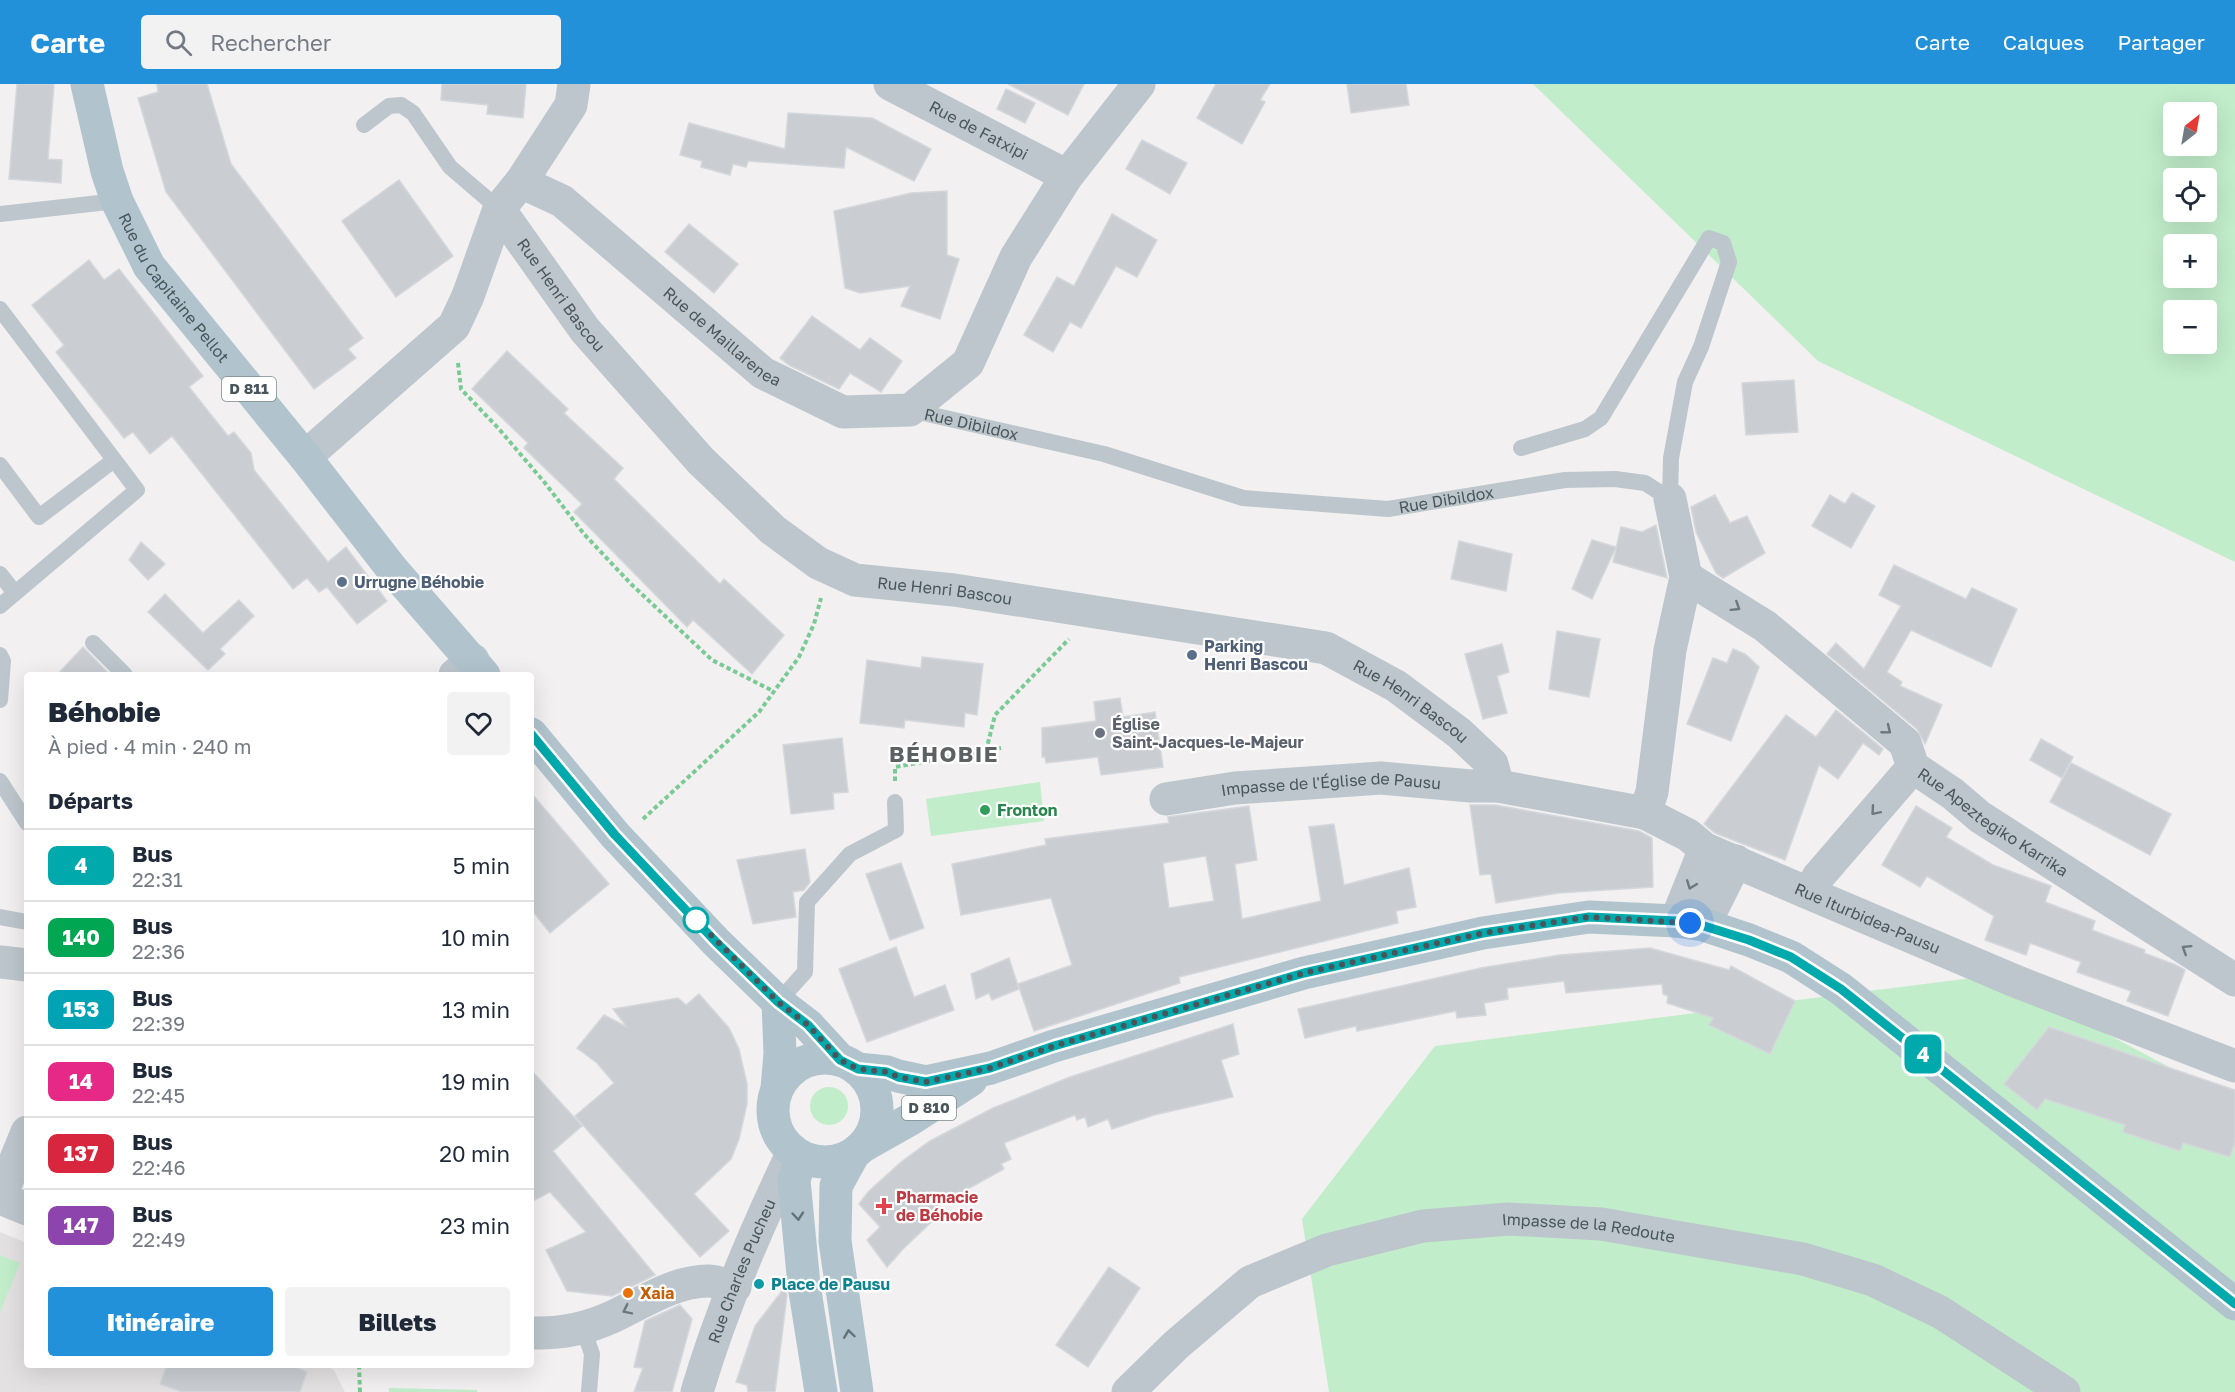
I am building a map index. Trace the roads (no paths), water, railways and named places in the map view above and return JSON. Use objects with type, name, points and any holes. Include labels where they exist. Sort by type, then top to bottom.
[{"type":"main road","name":"Rue du Capitaine Pellot","points":[[87,84],[104,161],[117,201],[148,266],[305,457],[471,670]]},
{"type":"main road","points":[[535,746],[716,942],[778,1002],[808,1025],[869,1082],[876,1097],[878,1114],[874,1130],[836,1186],[835,1241],[857,1392]]},
{"type":"main road","name":"D 810","points":[[849,1064],[926,1082],[990,1068],[1054,1046],[1282,979],[1483,933],[1589,917],[1690,923],[1749,940],[1791,957],[1841,989],[2235,1304]]},
{"type":"main road","points":[[778,1002],[780,1053],[777,1089],[772,1105],[774,1123],[780,1138],[797,1155],[824,1163],[839,1161],[859,1150]]},
{"type":"main road","points":[[777,1089],[785,1076],[796,1066],[810,1060],[825,1057],[849,1064]]},
{"type":"main road","name":"D 810","points":[[859,1150],[990,1068]]},
{"type":"main road","points":[[797,1155],[794,1180],[804,1285],[821,1392]]},
{"type":"street","points":[[305,457],[454,326],[468,296],[498,209],[521,182],[572,105],[574,84]]},
{"type":"street","name":"Rue de Fatxipi","points":[[890,84],[1068,176]]},
{"type":"street","points":[[910,410],[968,363],[1016,257],[1068,176],[1139,84]]},
{"type":"street","name":"Rue de Maillarenea","points":[[521,182],[562,201],[764,373],[843,412],[910,410]]},
{"type":"street","name":"Rue Henri Bascou","points":[[498,209],[585,330],[701,461],[773,530],[818,563],[855,580],[954,590],[1326,648],[1396,687],[1459,733],[1492,764],[1498,786]]},
{"type":"street","points":[[1648,802],[1670,650],[1686,577],[1670,499]]},
{"type":"street","name":"Rue Apeztegiko Karrika","points":[[1686,577],[1765,626],[1905,743],[1913,767],[1953,794],[1980,817],[2235,980]]},
{"type":"street","points":[[1810,892],[1818,877],[1913,767]]},
{"type":"street","name":"Impasse de l'Église de Pausu","points":[[1166,799],[1235,789],[1381,778],[1471,786],[1498,786]]},
{"type":"street","name":"Rue Iturbidea-Pausu","points":[[1498,786],[1648,802],[1705,849],[2015,981],[2235,1066]]},
{"type":"street","points":[[1690,923],[1705,849]]},
{"type":"street","points":[[1690,923],[1737,861]]},
{"type":"street","points":[[0,962],[24,965]]},
{"type":"street","points":[[24,1139],[0,1198],[24,1208]]},
{"type":"street","name":"Rue Charles Pucheu","points":[[697,1392],[770,1199],[797,1155]]},
{"type":"street","name":"Impasse de la Redoute","points":[[1128,1392],[1176,1345],[1250,1282],[1328,1250],[1423,1226],[1509,1219],[1601,1224],[1803,1259],[1873,1280],[1940,1312],[2064,1392]]},
{"type":"street","points":[[534,1333],[573,1330],[610,1318],[659,1294],[692,1282],[710,1281],[735,1287]]},
{"type":"lane","points":[[364,125],[389,106],[401,105],[413,112],[450,167],[498,209]]},
{"type":"lane","points":[[0,214],[117,201]]},
{"type":"lane","points":[[1521,448],[1585,429],[1601,418],[1709,238],[1723,243],[1729,262],[1701,347],[1685,382],[1671,458],[1670,499]]},
{"type":"lane","points":[[0,309],[137,490],[0,606]]},
{"type":"lane","name":"Rue Dibildox","points":[[910,410],[1104,454],[1243,498],[1388,509],[1565,480],[1615,479],[1645,483],[1670,499]]},
{"type":"lane","points":[[0,465],[39,517],[114,460]]},
{"type":"lane","points":[[0,574],[15,593]]},
{"type":"lane","points":[[93,643],[122,672]]},
{"type":"lane","points":[[0,655],[3,661],[0,700]]},
{"type":"lane","points":[[0,781],[24,818]]},
{"type":"lane","points":[[778,1002],[805,972],[807,902],[850,854],[897,830],[895,802]]},
{"type":"lane","points":[[0,917],[24,921]]},
{"type":"lane","points":[[573,1330],[592,1354],[589,1392]]},
{"type":"place","name":"Urrugne Béhobie","points":[[342,582]]},
{"type":"place","name":"Parking Henri Bascou","points":[[1192,655]]},
{"type":"place","name":"Église Saint-Jacques-le-Majeur","points":[[1100,733]]},
{"type":"place","name":"Fronton","points":[[985,810]]},
{"type":"place","name":"Pharmacie de Béhobie","points":[[884,1206]]},
{"type":"place","name":"Place de Pausu","points":[[759,1284]]},
{"type":"place","name":"Xaia","points":[[628,1293]]},
{"type":"district","name":"BÉHOBIE","points":[[944,754]]}]
